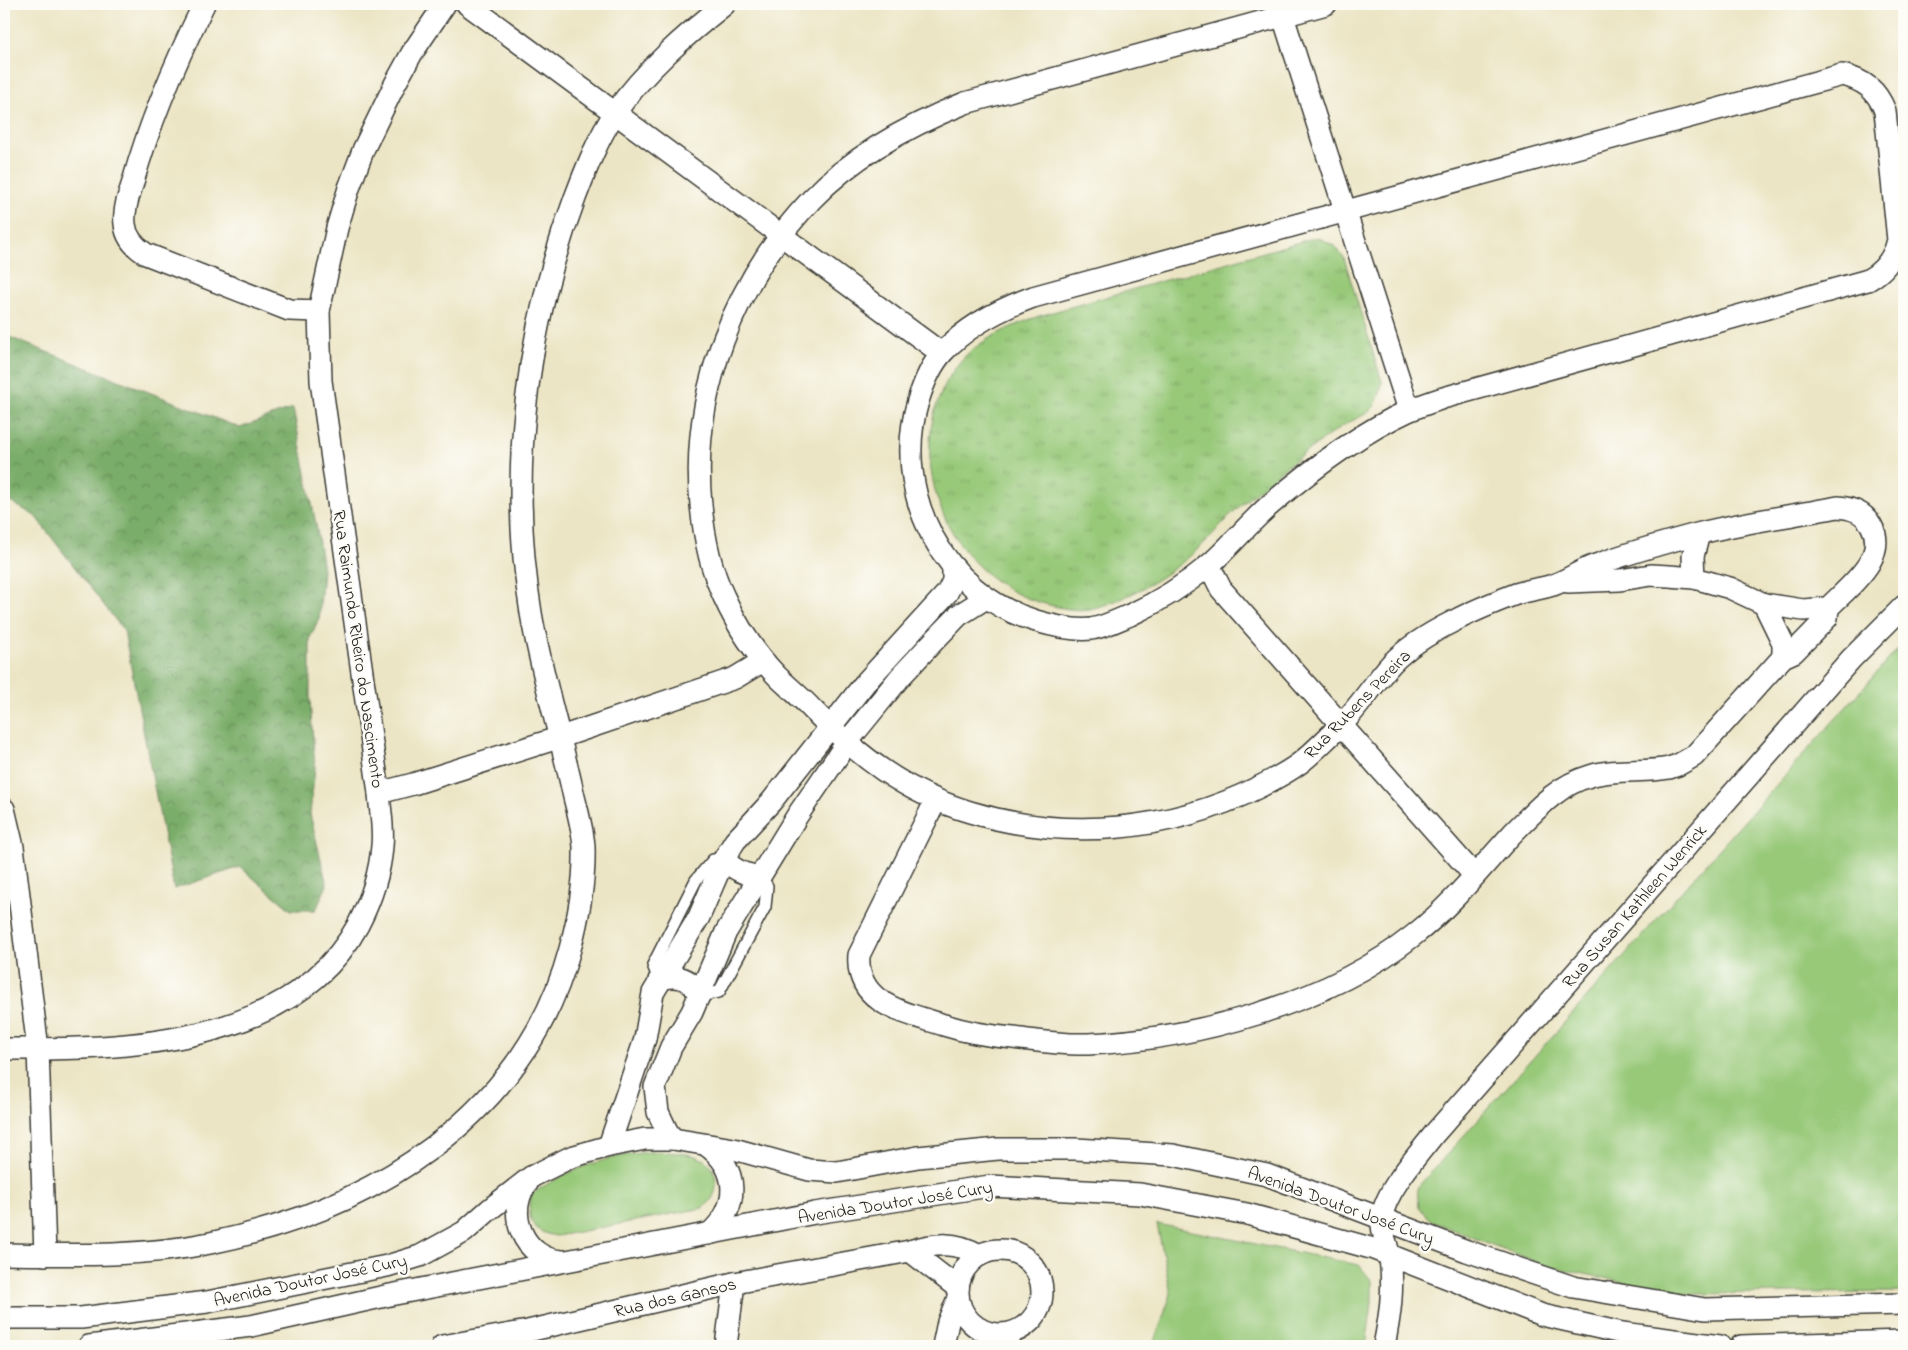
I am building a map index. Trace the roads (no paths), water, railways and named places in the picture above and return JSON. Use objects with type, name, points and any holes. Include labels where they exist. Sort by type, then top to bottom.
[{"type":"street","points":[[204,4],[168,81],[140,161],[124,215],[128,235],[133,243],[146,254],[289,310],[319,311]]},
{"type":"street","name":"Rua Raimundo Ribeiro do Nascimento","points":[[4,1049],[38,1050],[107,1047],[141,1043],[194,1033],[246,1018],[267,1010],[306,986],[323,971],[344,946],[364,913],[373,890],[383,844],[379,792],[321,381],[319,311],[337,228],[364,148],[412,52],[445,4]]},
{"type":"street","points":[[467,4],[941,353]]},
{"type":"street","points":[[4,1254],[137,1253],[173,1249],[209,1243],[279,1225],[344,1199],[403,1168],[431,1150],[475,1112],[513,1068],[544,1018],[556,990],[574,932],[580,903],[584,843],[560,737],[548,695],[530,608],[522,521],[523,432],[534,347],[553,264],[580,185],[597,146],[615,113],[672,50],[725,4]]},
{"type":"street","name":"Rua Rubens Pereira","points":[[936,800],[859,955],[858,966],[860,976],[870,993],[883,1003],[914,1016],[954,1028],[998,1036],[1077,1044],[1159,1037],[1198,1029],[1276,1007],[1350,976],[1386,956],[1448,906],[1474,874],[1534,810],[1559,790],[1590,776],[1608,772],[1669,768],[1694,756],[1783,657],[1794,652],[1827,618],[1828,608],[1869,565],[1874,556],[1876,537],[1868,520],[1855,510],[1838,507],[1699,534],[1593,566],[1558,583],[1516,594],[1450,622],[1410,647],[1392,663],[1341,725],[1301,762],[1274,779],[1217,805],[1187,815],[1156,822],[1125,827],[1062,829],[998,820],[936,800],[907,786],[870,762],[848,741],[828,727],[763,661],[736,622],[716,579],[703,525],[700,461],[707,397],[722,342],[746,288],[781,235],[813,198],[854,164],[904,131],[934,116],[966,103],[1281,10],[1326,4]]},
{"type":"street","points":[[1281,10],[1409,410]]},
{"type":"street","points":[[1842,75],[1868,86],[1881,102],[1885,111],[1898,240],[1892,258],[1878,274],[1868,280],[1443,398],[1409,410],[1357,440],[1300,480],[1270,505],[1209,565],[1175,590],[1143,609],[1091,628],[1069,628],[1032,620],[1005,609],[986,598],[968,584],[953,568],[929,533],[921,514],[911,473],[912,431],[922,390],[941,353],[972,327],[991,315],[1033,297],[1842,75]]},
{"type":"street","points":[[1694,578],[1693,556],[1699,534]]},
{"type":"street","points":[[1209,565],[1220,589],[1474,874]]},
{"type":"street","points":[[609,1146],[643,1046],[653,993],[659,980],[699,917],[724,859],[735,841],[753,824],[771,802],[864,683],[947,593],[953,581],[953,568]]},
{"type":"street","name":"Rua Rubens Pereira","points":[[1558,583],[1620,580],[1651,575],[1694,578],[1730,588],[1764,604],[1803,610],[1828,608]]},
{"type":"street","points":[[673,1139],[658,1112],[656,1086],[671,1047],[692,1012],[726,932],[759,876],[848,741],[901,676],[930,645],[960,616],[986,598]]},
{"type":"street","points":[[1764,604],[1783,643],[1783,657]]},
{"type":"street","name":"Rua Susan Kathleen Wenrick","points":[[1381,1218],[1386,1200],[1435,1133],[1850,658],[1904,606]]},
{"type":"street","points":[[379,792],[413,784],[560,737],[735,678],[763,661]]},
{"type":"street","points":[[4,809],[38,1050],[45,1255]]},
{"type":"street","points":[[724,859],[737,871],[759,876]]},
{"type":"street","points":[[659,980],[672,976],[686,979],[696,989],[699,996]]},
{"type":"street","name":"Avenida Doutor José Cury","points":[[4,1318],[81,1318],[207,1302],[387,1266],[420,1256],[464,1232],[490,1209],[531,1178],[571,1157],[609,1146],[645,1139],[673,1139],[734,1149],[809,1170],[837,1172],[918,1157],[998,1149],[1076,1149],[1173,1155],[1267,1174],[1467,1251],[1572,1287],[1705,1309],[1904,1304]]},
{"type":"street","points":[[706,1145],[715,1152],[725,1165],[731,1180],[732,1192],[726,1216],[709,1234]]},
{"type":"street","points":[[531,1178],[520,1195],[518,1205],[519,1226],[523,1236],[534,1249],[548,1258],[569,1261]]},
{"type":"street","name":"Avenida Doutor José Cury","points":[[89,1346],[251,1326],[390,1295],[815,1213],[990,1186],[1140,1194],[1247,1214],[1354,1243],[1542,1315],[1622,1333],[1720,1346]]},
{"type":"street","points":[[1381,1218],[1390,1256],[1393,1286],[1384,1346]]},
{"type":"street","name":"Rua dos Gansos","points":[[442,1346],[527,1339],[734,1283],[910,1251],[933,1245],[956,1245],[968,1248],[979,1255]]},
{"type":"street","points":[[910,1251],[958,1293],[962,1311],[970,1322],[982,1330],[1008,1340],[1032,1320],[1039,1309],[1042,1296],[1042,1282],[1037,1270],[1028,1260],[1017,1253],[991,1250],[979,1255],[968,1264],[961,1275],[958,1293],[948,1322],[943,1346]]},
{"type":"street","points":[[726,1346],[734,1283]]},
{"type":"street","points":[[1741,1346],[1904,1341]]}]
